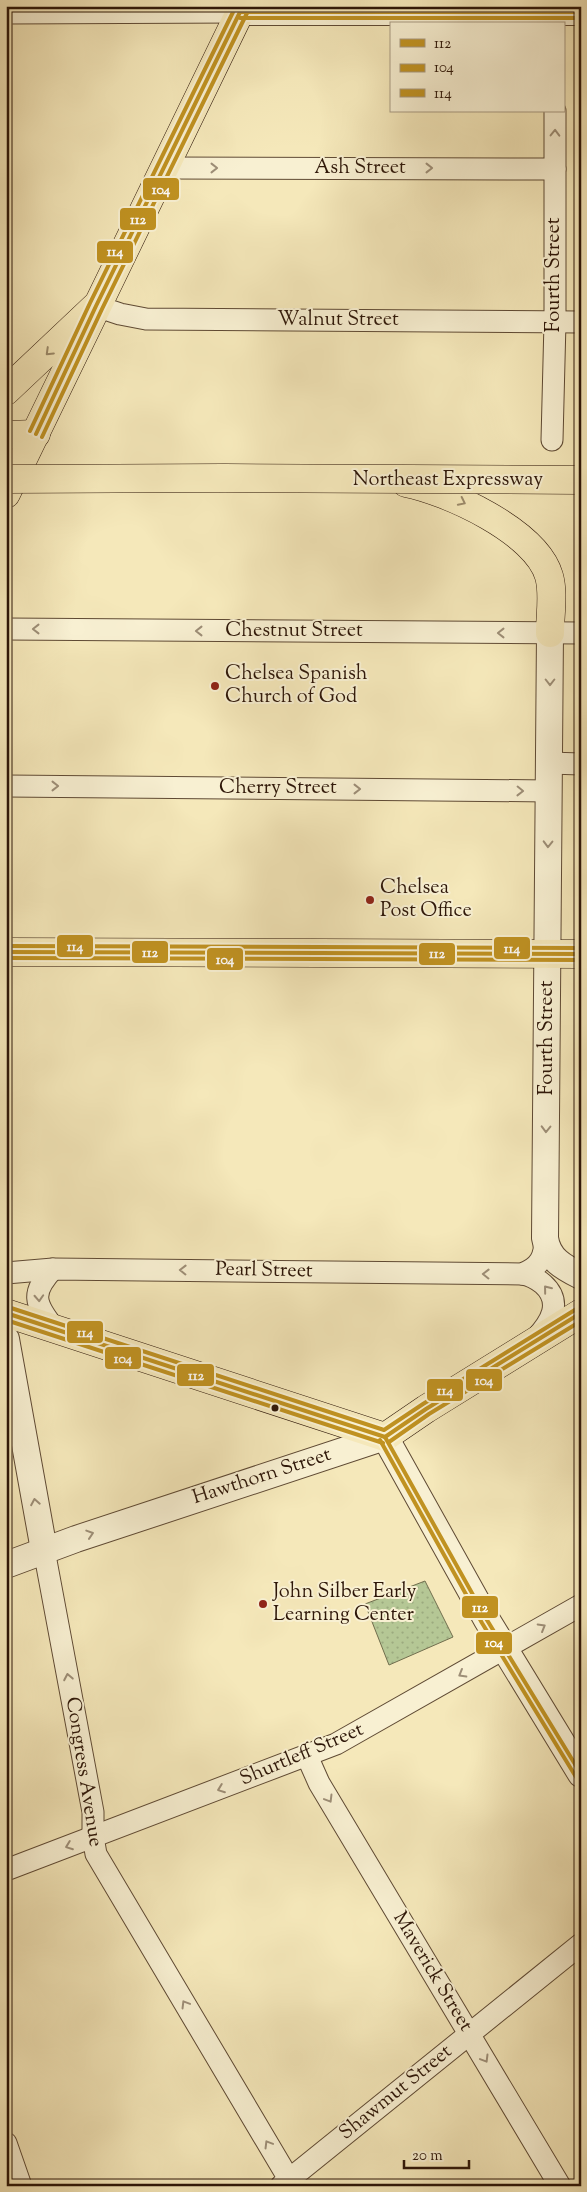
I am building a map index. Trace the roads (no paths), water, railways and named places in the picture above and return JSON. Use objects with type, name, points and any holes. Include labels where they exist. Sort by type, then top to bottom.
[{"type":"main road","points":[[6,494],[242,9]]},
{"type":"main road","points":[[6,391],[96,306]]},
{"type":"main road","points":[[6,435],[36,434]]},
{"type":"main road","name":"Northeast Expressway","points":[[6,479],[581,480]]},
{"type":"main road","name":"Northeast Expressway","points":[[6,479],[581,480]]},
{"type":"main road","points":[[365,479],[400,482],[438,491],[476,508],[526,544],[540,558],[549,576],[550,633]]},
{"type":"main road","points":[[6,952],[581,954]]},
{"type":"main road","points":[[6,1313],[385,1437]]},
{"type":"main road","name":"Hawthorn Street","points":[[385,1437],[426,1409],[581,1313]]},
{"type":"street","points":[[6,13],[242,9],[562,13]]},
{"type":"street","name":"Fourth Street","points":[[552,440],[555,322],[555,112]]},
{"type":"street","name":"Ash Street","points":[[166,168],[555,169]]},
{"type":"street","name":"Walnut Street","points":[[96,306],[128,316],[146,319],[581,322]]},
{"type":"street","name":"Chestnut Street","points":[[6,629],[581,633]]},
{"type":"street","name":"Fourth Street","points":[[550,633],[545,1238],[550,1256],[581,1276]]},
{"type":"street","points":[[549,764],[581,764]]},
{"type":"street","name":"Cherry Street","points":[[6,786],[549,791]]},
{"type":"street","points":[[522,1274],[535,1268],[542,1260],[545,1250],[545,1238]]},
{"type":"street","points":[[53,1269],[41,1284],[37,1292],[37,1300],[40,1309],[54,1328]]},
{"type":"street","name":"Pearl Street","points":[[6,1273],[53,1269],[522,1274],[529,1275],[541,1282],[552,1294],[554,1303],[550,1319],[530,1344]]},
{"type":"street","name":"Congress Avenue","points":[[6,1339],[93,1812],[93,1837],[98,1860],[288,2184]]},
{"type":"street","points":[[385,1437],[504,1650],[581,1774]]},
{"type":"street","name":"Hawthorn Street","points":[[6,1565],[44,1550],[385,1437]]},
{"type":"street","name":"Shurtleff Street","points":[[6,1870],[307,1756],[350,1737],[581,1605]]},
{"type":"street","name":"Maverick Street","points":[[307,1756],[319,1783],[560,2186]]},
{"type":"street","name":"Shawmut Street","points":[[288,2184],[581,1944]]},
{"type":"street","points":[[6,2143],[22,2186]]},
{"type":"place","name":"Chelsea Spanish Church of God","points":[[215,686]]},
{"type":"place","name":"Chelsea Post Office","points":[[370,900]]},
{"type":"place","name":"John Silber Early Learning Center","points":[[263,1604]]}]
